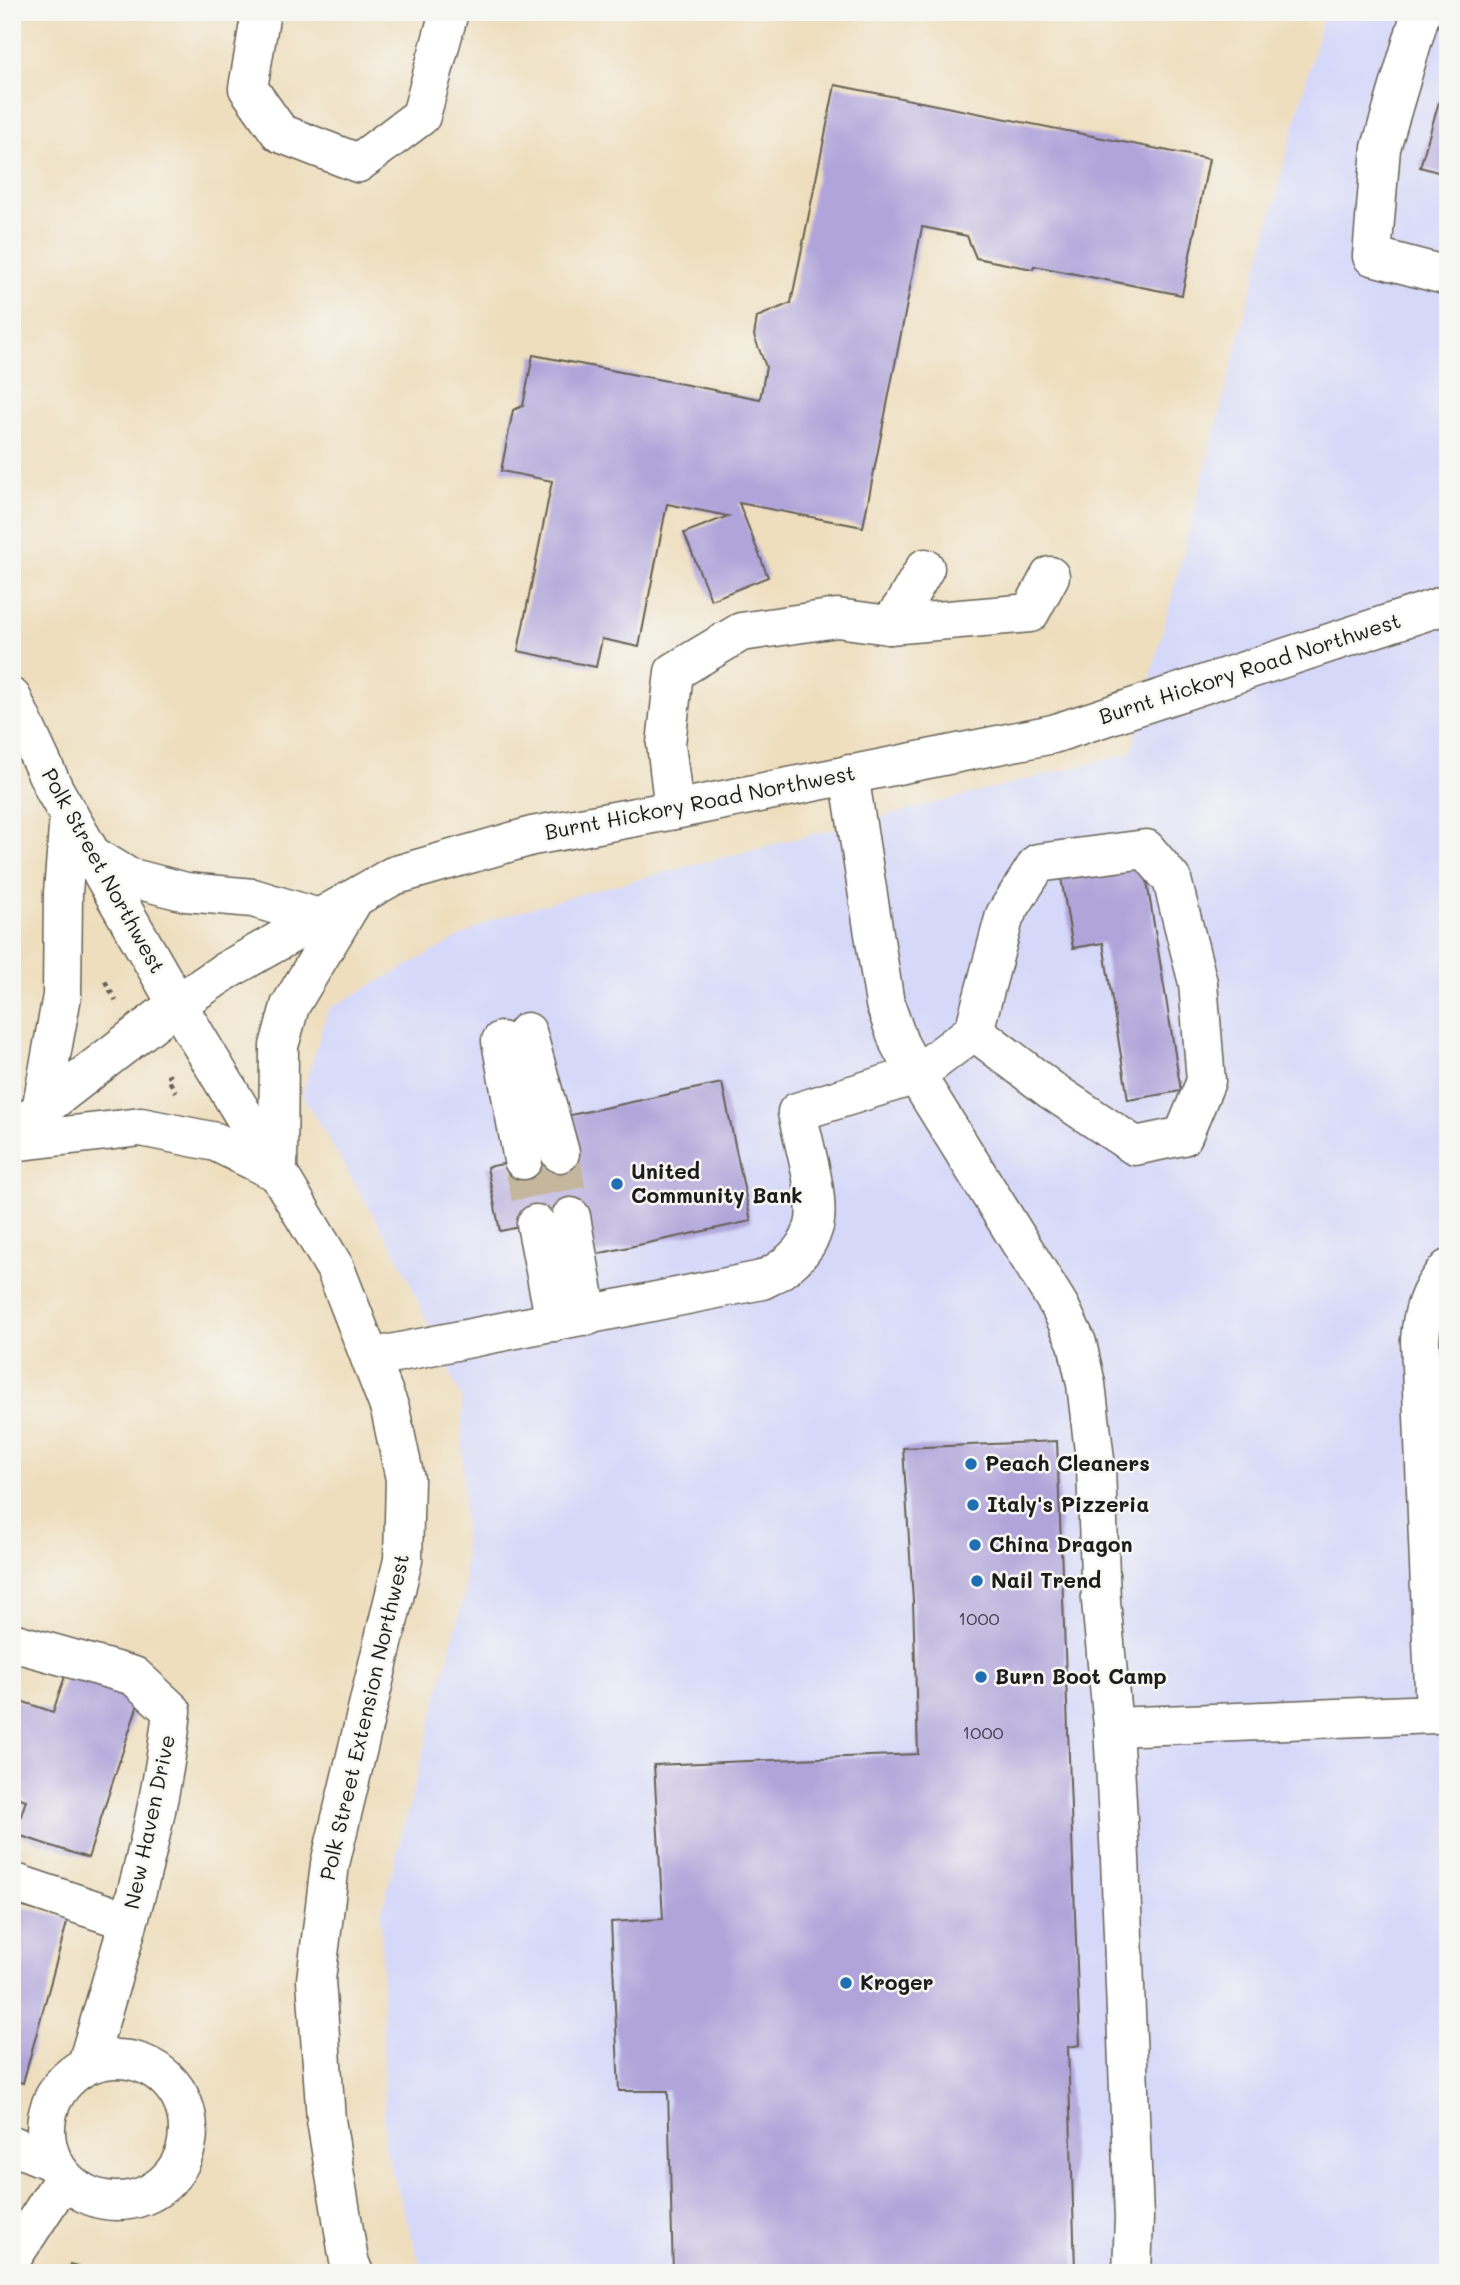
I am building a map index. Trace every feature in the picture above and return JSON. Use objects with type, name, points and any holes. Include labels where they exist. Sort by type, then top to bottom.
[{"type":"street","points":[[261,12],[248,88],[279,134],[358,163],[422,116],[449,12]]},
{"type":"street","points":[[1421,12],[1381,148],[1372,256],[1448,276]]},
{"type":"street","points":[[889,625],[925,568]]},
{"type":"street","points":[[674,810],[666,744],[674,672],[741,632],[837,618],[889,625],[1030,612],[1050,576]]},
{"type":"street","name":"Burnt Hickory Road Northwest","points":[[27,1121],[177,1004],[224,972],[393,876],[532,836],[1052,734],[1448,604]]},
{"type":"street","name":"Polk Street Northwest","points":[[12,698],[55,790],[177,1004]]},
{"type":"street","points":[[849,774],[884,1004],[899,1043],[916,1075],[1060,1307],[1077,1343],[1086,1384],[1096,1468],[1101,1601],[1113,1727],[1121,1858],[1135,2218],[1132,2273]]},
{"type":"street","points":[[27,1121],[62,996],[63,893],[69,815]]},
{"type":"street","points":[[370,1358],[762,1280],[781,1271],[800,1253],[814,1228],[816,1204],[797,1112],[916,1075],[974,1031],[1005,915],[1038,863],[1146,849],[1172,880],[1198,983],[1206,1082],[1183,1136],[1135,1146],[1051,1090],[974,1031]]},
{"type":"street","points":[[92,855],[128,877],[186,892],[253,898],[319,918]]},
{"type":"street","points":[[12,1142],[141,1127],[216,1142],[278,1173],[279,1046],[287,1016],[290,1006],[355,898]]},
{"type":"street","name":"Polk Street Extension Northwest","points":[[177,1004],[335,1268],[390,1409],[405,1479],[404,1560],[330,1864],[316,1980],[326,2120],[349,2261],[354,2273]]},
{"type":"street","points":[[514,1036],[542,1157]]},
{"type":"street","points":[[553,1220],[572,1319]]},
{"type":"street","points":[[1113,1727],[1436,1714],[1420,1340],[1421,1317],[1429,1296],[1448,1269]]},
{"type":"street","name":"New Haven Drive","points":[[12,1642],[134,1675],[172,1711],[167,1758],[142,1874],[87,2064]]},
{"type":"street","points":[[12,1882],[128,1922]]},
{"type":"street","points":[[12,2145],[58,2170],[83,2193],[106,2201],[130,2201],[153,2192],[171,2177],[184,2156],[189,2132],[186,2108],[174,2087],[157,2070],[135,2060],[110,2058],[87,2064],[68,2077],[54,2095],[47,2117],[46,2140],[58,2170],[12,2258]]},
{"type":"path","points":[[103,978],[116,1002]]},
{"type":"shaded area","points":[[1324,12],[1448,12],[1448,2273],[423,2273],[385,2148],[381,1914],[465,1592],[462,1400],[399,1258],[302,1095],[328,1009],[493,919],[576,895],[1131,753]]},
{"type":"building","points":[[1448,74],[1448,175],[1420,167]]},
{"type":"building","points":[[835,85],[1209,159],[1182,295],[1034,266],[1033,269],[976,258],[967,236],[922,227],[863,527],[739,503],[768,577],[711,600],[684,533],[728,516],[667,504],[639,647],[602,639],[596,667],[518,651],[552,481],[501,471],[513,410],[523,406],[533,355],[760,399],[766,367],[754,336],[757,317],[791,303]]},
{"type":"building","points":[[1144,863],[1181,1091],[1128,1100],[1103,943],[1073,948],[1061,877]]},
{"type":"building","name":"United Community Bank","points":[[722,1083],[751,1221],[596,1254],[585,1214],[500,1231],[487,1167],[523,1160],[566,1116]]},
{"type":"building","name":"Kroger","points":[[1057,1441],[1080,2045],[1068,2047],[1075,2269],[1081,2268],[1081,2273],[673,2273],[668,2091],[619,2091],[611,1922],[663,1919],[654,1765],[918,1754],[913,1601],[903,1448]]},
{"type":"building","points":[[68,1667],[142,1692],[88,1858],[15,1834],[26,1800],[12,1795],[12,1698],[53,1712]]},
{"type":"building","points":[[12,1904],[68,1919],[23,2083],[12,2080]]},
{"type":"building","points":[[70,2264],[99,2272],[99,2273],[67,2273]]},
{"type":"tunnel","points":[[560,1153],[571,1217]]},
{"type":"tunnel","points":[[523,1160],[536,1224]]},
{"type":"place","name":"United Community Bank","points":[[617,1184]]},
{"type":"place","name":"Peach Cleaners","points":[[971,1464]]},
{"type":"place","name":"Italy's Pizzeria","points":[[973,1505]]},
{"type":"place","name":"China Dragon","points":[[975,1545]]},
{"type":"place","name":"Nail Trend","points":[[977,1581]]},
{"type":"place","name":"Burn Boot Camp","points":[[981,1677]]},
{"type":"place","name":"Kroger","points":[[846,1983]]}]
